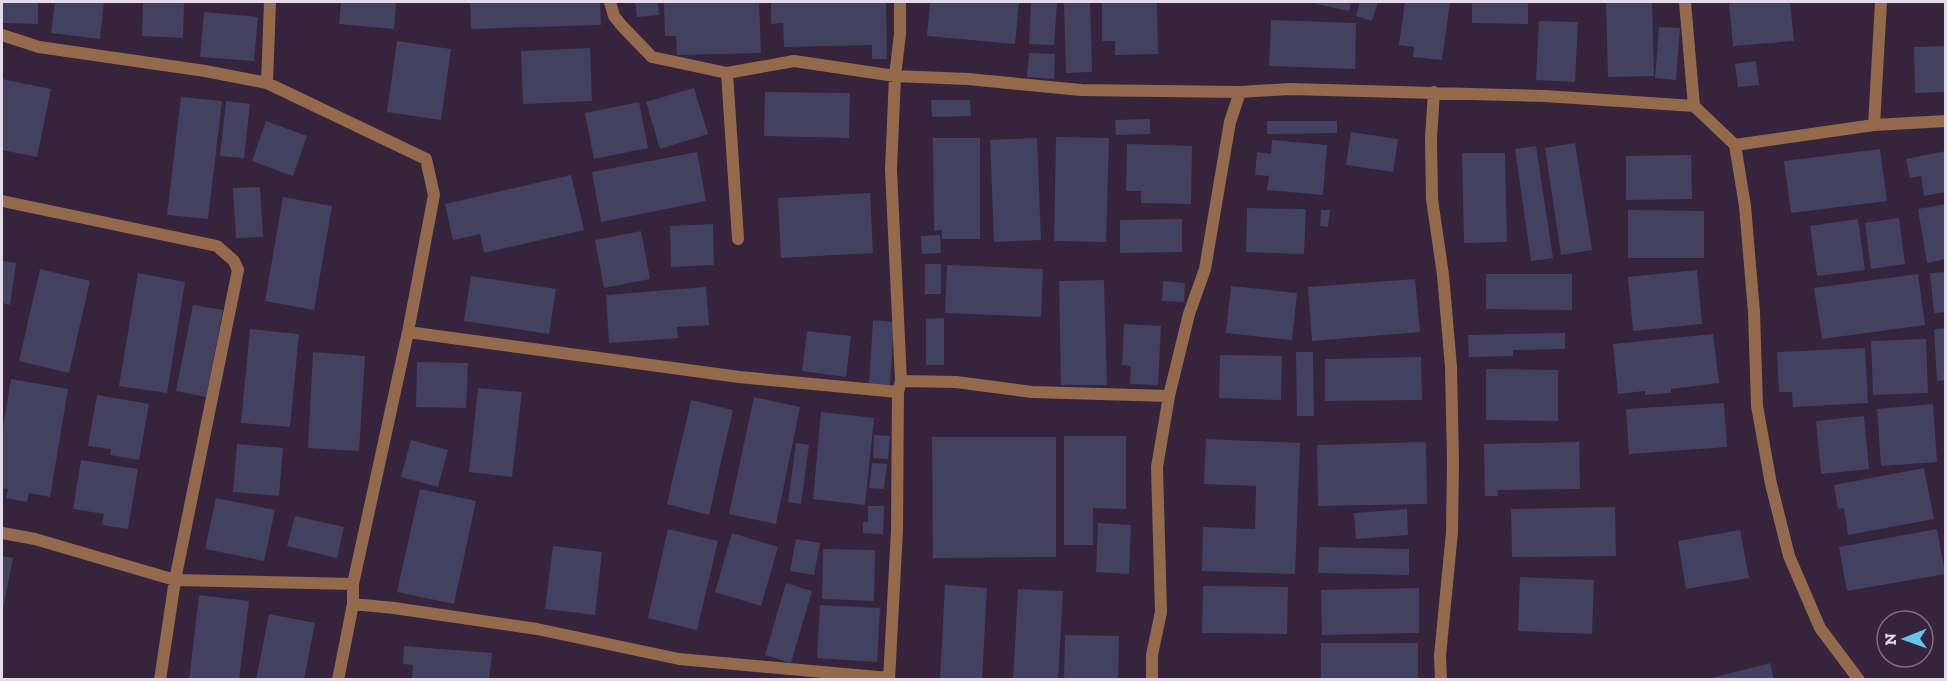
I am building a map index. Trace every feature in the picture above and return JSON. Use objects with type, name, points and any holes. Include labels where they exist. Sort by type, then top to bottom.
[{"type":"street","points":[[267,83],[270,2]]},
{"type":"street","points":[[610,2],[614,16],[652,57],[727,73],[794,61],[895,76],[1081,90],[1240,92],[1290,89],[1434,92],[1545,96],[1694,106],[1735,145],[1744,206],[1754,312],[1756,406],[1771,484],[1789,556],[1820,628],[1858,679]]},
{"type":"street","points":[[353,604],[537,629],[679,659],[889,679],[897,530],[899,386],[891,170],[900,2]]},
{"type":"street","points":[[1685,2],[1694,106]]},
{"type":"street","points":[[1874,125],[1881,2]]},
{"type":"street","points":[[2,35],[39,47],[205,71],[267,83],[426,159],[434,195],[408,332],[353,584],[353,604],[338,680]]},
{"type":"street","points":[[727,73],[738,239]]},
{"type":"street","points":[[1152,680],[1152,655],[1161,612],[1158,467],[1169,396],[1189,314],[1205,269],[1230,122],[1240,92]]},
{"type":"street","points":[[1434,92],[1431,138],[1432,199],[1443,275],[1450,356],[1453,462],[1452,532],[1440,656],[1441,680]]},
{"type":"street","points":[[1735,145],[1874,125],[1946,121]]},
{"type":"street","points":[[2,201],[217,246],[234,261],[238,270],[175,580],[160,680]]},
{"type":"street","points":[[408,332],[740,377],[899,386],[956,382],[1032,392],[1169,396]]},
{"type":"street","points":[[2,533],[35,539],[175,580],[353,584]]},
{"type":"building","points":[[2,2],[38,2],[38,24],[2,23]]},
{"type":"building","points":[[55,2],[104,2],[100,39],[51,33]]},
{"type":"building","points":[[143,2],[184,2],[183,38],[142,36]]},
{"type":"building","points":[[341,2],[396,2],[394,29],[339,24]]},
{"type":"building","points":[[470,2],[600,2],[601,25],[471,29]]},
{"type":"building","points":[[635,2],[658,2],[659,15],[637,17]]},
{"type":"building","points":[[664,2],[759,2],[761,53],[677,55],[676,36],[665,36]]},
{"type":"building","points":[[771,2],[886,2],[887,59],[872,59],[872,45],[784,47],[783,23],[771,24]]},
{"type":"building","points":[[930,2],[1019,2],[1015,44],[927,36]]},
{"type":"building","points":[[1031,2],[1057,2],[1054,45],[1029,44]]},
{"type":"building","points":[[1064,2],[1090,2],[1092,72],[1066,73]]},
{"type":"building","points":[[1102,2],[1157,2],[1158,54],[1115,55],[1115,41],[1102,41]]},
{"type":"building","points":[[1308,2],[1351,2],[1349,11]]},
{"type":"building","points":[[1360,2],[1378,2],[1372,21],[1356,16]]},
{"type":"building","points":[[1405,2],[1450,2],[1442,60],[1413,57],[1414,47],[1399,45]]},
{"type":"building","points":[[1472,2],[1528,2],[1528,24],[1472,23]]},
{"type":"building","points":[[1606,2],[1652,2],[1654,76],[1608,77]]},
{"type":"building","points":[[1729,2],[1790,2],[1794,41],[1733,46]]},
{"type":"building","points":[[204,12],[258,17],[254,61],[200,57]]},
{"type":"building","points":[[1271,20],[1356,23],[1355,69],[1269,66]]},
{"type":"building","points":[[1539,21],[1578,22],[1575,82],[1536,80]]},
{"type":"building","points":[[1659,27],[1680,28],[1676,80],[1655,78]]},
{"type":"building","points":[[397,41],[451,49],[441,120],[387,112]]},
{"type":"building","points":[[1946,46],[1946,92],[1915,93],[1914,47]]},
{"type":"building","points":[[590,48],[592,101],[523,104],[521,51]]},
{"type":"building","points":[[1029,53],[1055,54],[1054,79],[1027,77]]},
{"type":"building","points":[[1756,61],[1759,85],[1738,87],[1735,64]]},
{"type":"building","points":[[2,79],[51,89],[37,157],[2,150]]},
{"type":"building","points":[[694,88],[708,134],[660,149],[646,102]]},
{"type":"building","points":[[765,92],[850,93],[849,138],[764,136]]},
{"type":"building","points":[[181,97],[222,101],[208,219],[167,215]]},
{"type":"building","points":[[931,100],[970,100],[971,116],[932,117]]},
{"type":"building","points":[[226,101],[250,104],[244,158],[220,156]]},
{"type":"building","points":[[639,102],[648,148],[594,159],[585,113]]},
{"type":"building","points":[[1150,119],[1150,134],[1116,135],[1115,120]]},
{"type":"building","points":[[266,121],[307,136],[293,176],[252,161]]},
{"type":"building","points":[[1267,121],[1337,121],[1337,133],[1267,134]]},
{"type":"building","points":[[1351,132],[1398,139],[1393,172],[1346,165]]},
{"type":"building","points":[[1056,137],[1109,138],[1106,242],[1054,241]]},
{"type":"building","points":[[933,138],[980,138],[980,239],[942,239],[942,230],[934,231]]},
{"type":"building","points":[[1037,138],[1041,240],[994,242],[990,140]]},
{"type":"building","points":[[1272,140],[1327,145],[1323,195],[1267,190],[1269,176],[1255,175],[1257,152],[1271,154]]},
{"type":"building","points":[[1575,143],[1592,250],[1561,255],[1545,148]]},
{"type":"building","points":[[1127,144],[1192,146],[1191,204],[1141,203],[1141,191],[1126,191]]},
{"type":"building","points":[[1536,146],[1553,258],[1531,261],[1515,149]]},
{"type":"building","points":[[1880,149],[1887,201],[1791,213],[1784,161]]},
{"type":"building","points":[[1946,151],[1946,192],[1924,196],[1921,176],[1910,178],[1906,159]]},
{"type":"building","points":[[697,152],[706,201],[601,222],[592,172]]},
{"type":"building","points":[[1462,153],[1505,153],[1507,242],[1464,243]]},
{"type":"building","points":[[1691,155],[1692,199],[1626,200],[1626,156]]},
{"type":"building","points":[[571,175],[584,230],[484,253],[480,234],[453,240],[445,204]]},
{"type":"building","points":[[260,187],[263,237],[236,238],[233,188]]},
{"type":"building","points":[[870,193],[873,253],[781,258],[778,198]]},
{"type":"building","points":[[283,197],[332,206],[314,310],[265,301]]},
{"type":"building","points":[[1946,204],[1946,259],[1927,263],[1918,209]]},
{"type":"building","points":[[1247,208],[1306,209],[1304,254],[1246,252]]},
{"type":"building","points":[[1321,210],[1330,210],[1328,227],[1320,226]]},
{"type":"building","points":[[1628,210],[1704,211],[1704,258],[1628,258]]},
{"type":"building","points":[[1899,218],[1905,264],[1871,269],[1865,223]]},
{"type":"building","points":[[1182,219],[1182,252],[1120,253],[1120,220]]},
{"type":"building","points":[[1858,219],[1865,270],[1817,276],[1810,226]]},
{"type":"building","points":[[713,224],[714,265],[671,267],[670,226]]},
{"type":"building","points":[[641,231],[650,279],[604,288],[595,240]]},
{"type":"building","points":[[940,235],[941,253],[922,254],[921,236]]},
{"type":"building","points":[[2,261],[16,263],[10,305],[2,303]]},
{"type":"building","points":[[925,264],[941,264],[941,294],[925,294]]},
{"type":"building","points":[[947,265],[1043,269],[1041,317],[945,313]]},
{"type":"building","points":[[40,269],[90,281],[69,373],[19,361]]},
{"type":"building","points":[[1697,270],[1702,324],[1633,331],[1628,277]]},
{"type":"building","points":[[1946,272],[1946,312],[1934,313],[1930,273]]},
{"type":"building","points":[[138,273],[185,282],[167,393],[119,386]]},
{"type":"building","points":[[1486,274],[1572,274],[1572,310],[1486,309]]},
{"type":"building","points":[[1918,274],[1925,325],[1822,339],[1814,288]]},
{"type":"building","points":[[471,276],[556,289],[549,334],[464,321]]},
{"type":"building","points":[[1415,279],[1420,332],[1312,341],[1308,287]]},
{"type":"building","points":[[1104,280],[1107,385],[1061,385],[1059,281]]},
{"type":"building","points":[[1163,281],[1185,283],[1184,302],[1162,301]]},
{"type":"building","points":[[1231,286],[1297,293],[1292,340],[1226,333]]},
{"type":"building","points":[[706,287],[709,325],[677,327],[678,338],[609,343],[606,295]]},
{"type":"building","points":[[193,305],[223,310],[206,397],[176,391]]},
{"type":"building","points":[[944,318],[944,365],[926,365],[926,319]]},
{"type":"building","points":[[873,320],[894,322],[890,386],[869,385]]},
{"type":"building","points":[[1124,324],[1161,326],[1158,385],[1130,384],[1131,366],[1122,365]]},
{"type":"building","points":[[1946,328],[1946,380],[1937,381],[1934,329]]},
{"type":"building","points":[[250,329],[299,334],[290,427],[241,423]]},
{"type":"building","points":[[807,331],[851,336],[846,377],[802,371]]},
{"type":"building","points":[[1565,333],[1565,349],[1513,350],[1513,356],[1469,357],[1468,335]]},
{"type":"building","points":[[1713,334],[1719,383],[1671,389],[1671,393],[1645,395],[1645,391],[1618,394],[1613,344]]},
{"type":"building","points":[[1926,339],[1928,393],[1873,395],[1871,341]]},
{"type":"building","points":[[1865,348],[1868,403],[1793,407],[1792,392],[1779,392],[1777,352]]},
{"type":"building","points":[[313,352],[365,356],[359,451],[308,448]]},
{"type":"building","points":[[1296,352],[1313,352],[1314,416],[1297,416]]},
{"type":"building","points":[[1220,355],[1282,356],[1281,400],[1219,398]]},
{"type":"building","points":[[1421,357],[1422,400],[1325,401],[1325,359]]},
{"type":"building","points":[[417,362],[468,363],[466,408],[416,407]]},
{"type":"building","points":[[1486,369],[1558,370],[1558,421],[1486,420]]},
{"type":"building","points":[[11,379],[68,389],[50,497],[29,493],[27,502],[6,498],[8,489],[2,488],[2,433]]},
{"type":"building","points":[[478,388],[522,392],[512,477],[469,472]]},
{"type":"building","points":[[97,395],[149,404],[139,460],[110,455],[111,449],[88,446]]},
{"type":"building","points":[[754,397],[800,407],[776,524],[729,514]]},
{"type":"building","points":[[691,400],[733,410],[709,515],[667,504]]},
{"type":"building","points":[[1724,403],[1727,447],[1629,454],[1626,409]]},
{"type":"building","points":[[1933,404],[1937,462],[1881,466],[1877,409]]},
{"type":"building","points":[[821,412],[874,418],[865,505],[813,499]]},
{"type":"building","points":[[1864,416],[1869,469],[1821,474],[1816,421]]},
{"type":"building","points":[[874,435],[890,436],[888,459],[873,458]]},
{"type":"building","points":[[1064,436],[1126,436],[1126,509],[1093,508],[1093,545],[1064,545]]},
{"type":"building","points":[[932,437],[1056,437],[1056,557],[933,558]]},
{"type":"building","points":[[1206,439],[1300,443],[1295,574],[1202,571],[1203,527],[1255,529],[1256,486],[1204,484]]},
{"type":"building","points":[[411,440],[448,450],[438,487],[401,477]]},
{"type":"building","points":[[1426,442],[1427,504],[1318,506],[1317,445]]},
{"type":"building","points":[[1579,442],[1580,489],[1498,490],[1498,496],[1485,496],[1484,444]]},
{"type":"building","points":[[796,443],[809,445],[801,504],[788,502]]},
{"type":"building","points":[[237,444],[283,448],[279,496],[233,492]]},
{"type":"building","points":[[81,460],[138,469],[128,529],[102,525],[104,514],[73,509]]},
{"type":"building","points":[[872,463],[887,464],[884,489],[869,488]]},
{"type":"building","points":[[1924,468],[1934,519],[1848,535],[1844,508],[1838,509],[1834,485]]},
{"type":"building","points":[[420,489],[476,501],[454,604],[397,592]]},
{"type":"building","points":[[216,498],[275,510],[264,561],[205,549]]},
{"type":"building","points":[[868,506],[884,506],[883,534],[863,533],[863,522],[868,522]]},
{"type":"building","points":[[1615,507],[1616,556],[1512,557],[1511,509]]},
{"type":"building","points":[[1407,509],[1408,535],[1356,539],[1354,513]]},
{"type":"building","points":[[295,516],[344,527],[337,558],[287,546]]},
{"type":"building","points":[[1098,523],[1131,525],[1129,574],[1096,572]]},
{"type":"building","points":[[668,529],[718,541],[697,630],[648,618]]},
{"type":"building","points":[[1937,529],[1945,574],[1847,591],[1839,547]]},
{"type":"building","points":[[1740,530],[1749,578],[1686,589],[1678,541]]},
{"type":"building","points":[[732,533],[778,547],[761,606],[715,592]]},
{"type":"building","points":[[796,539],[820,543],[814,575],[790,571]]},
{"type":"building","points":[[553,546],[602,552],[595,615],[545,609]]},
{"type":"building","points":[[1319,547],[1409,549],[1409,575],[1318,573]]},
{"type":"building","points":[[823,549],[875,550],[874,601],[822,599]]},
{"type":"building","points":[[2,556],[13,558],[3,609],[2,609]]},
{"type":"building","points":[[1520,577],[1594,580],[1592,634],[1518,631]]},
{"type":"building","points":[[786,583],[812,591],[791,663],[765,655]]},
{"type":"building","points":[[945,585],[987,588],[982,680],[940,680]]},
{"type":"building","points":[[1203,586],[1288,587],[1287,634],[1202,633]]},
{"type":"building","points":[[1419,588],[1419,633],[1322,635],[1321,590]]},
{"type":"building","points":[[1018,589],[1063,591],[1058,680],[1013,680]]},
{"type":"building","points":[[199,595],[249,601],[239,680],[189,680]]},
{"type":"building","points":[[820,605],[880,608],[877,662],[817,658]]},
{"type":"building","points":[[269,614],[315,623],[304,680],[256,680]]},
{"type":"building","points":[[1065,635],[1119,636],[1118,680],[1064,680]]},
{"type":"building","points":[[1321,643],[1418,643],[1418,680],[1321,680]]},
{"type":"building","points":[[404,646],[492,653],[489,680],[412,680],[413,665],[403,664]]},
{"type":"building","points":[[1770,663],[1774,680],[1707,680],[1707,679]]}]
